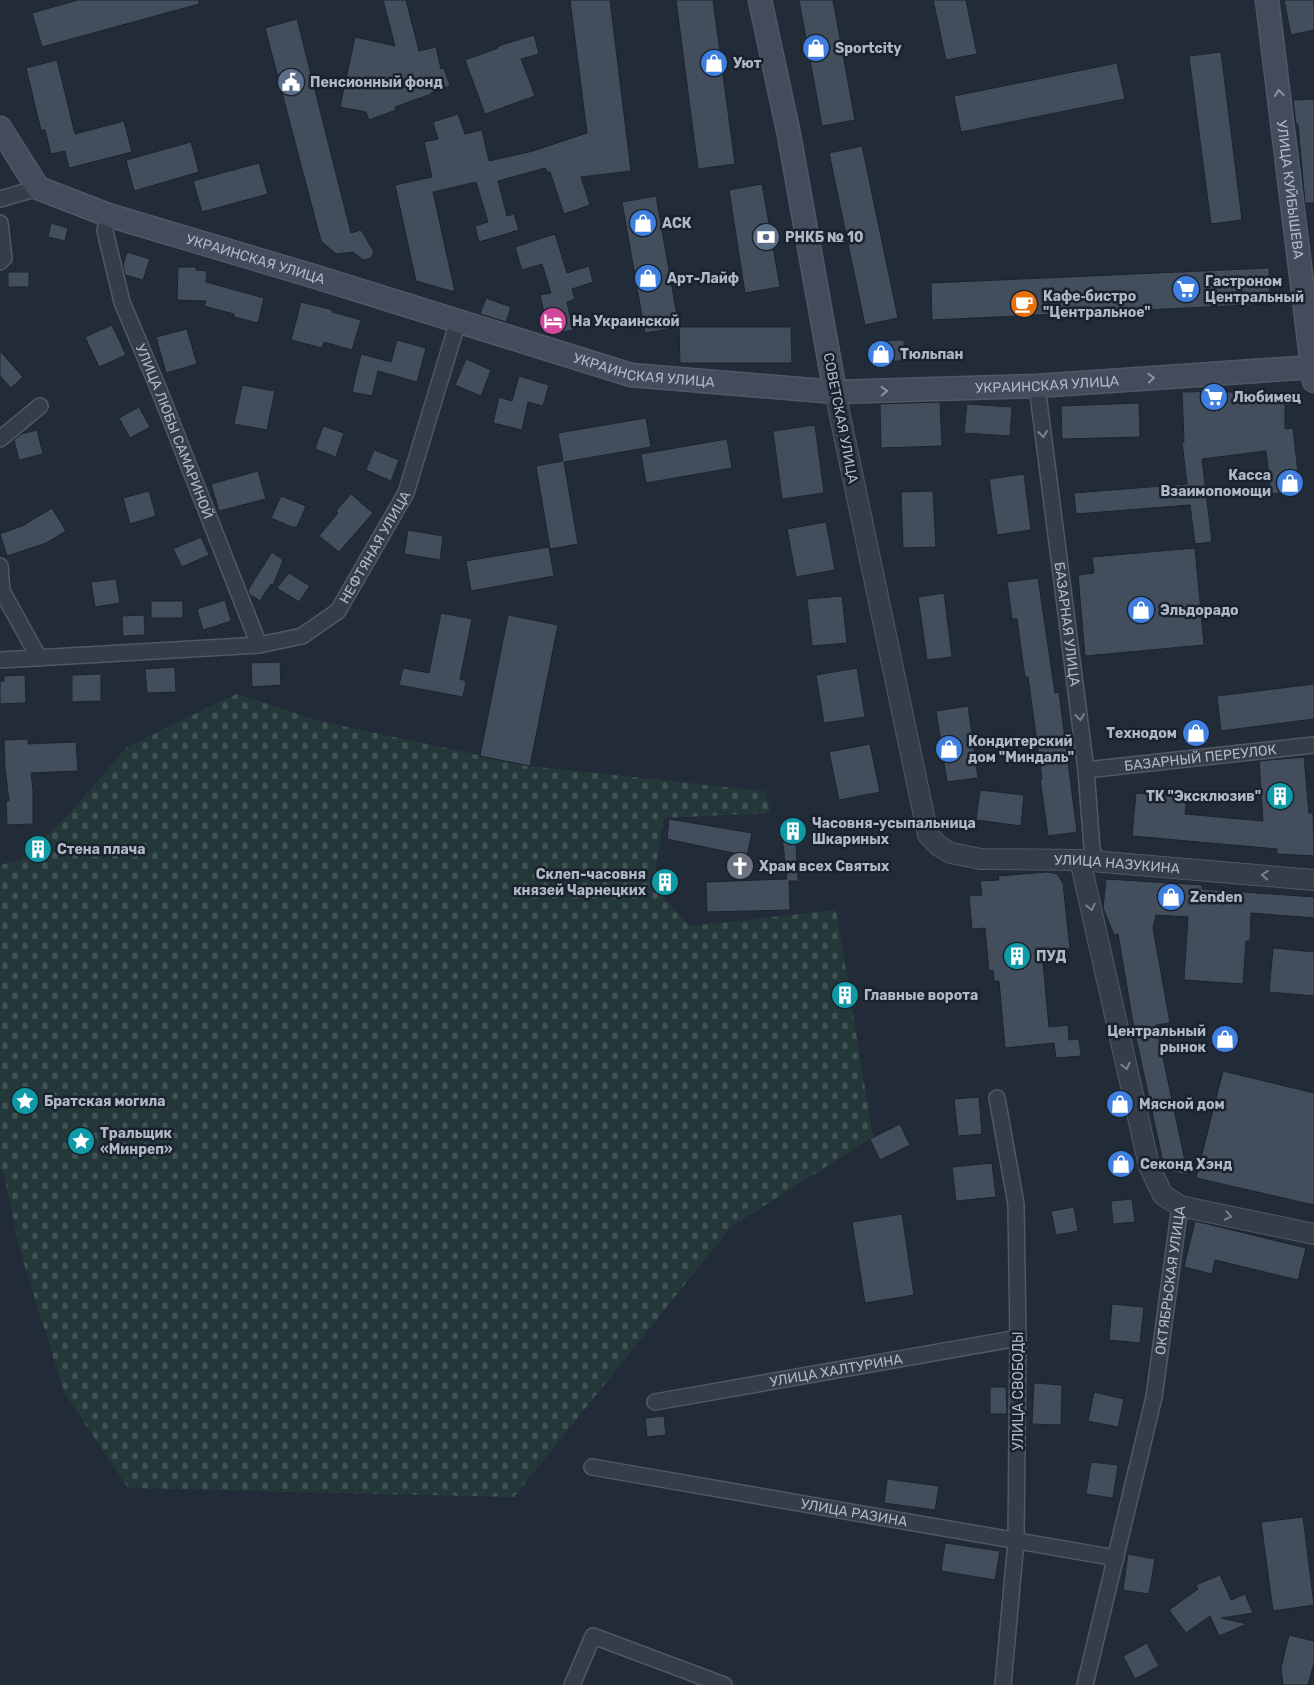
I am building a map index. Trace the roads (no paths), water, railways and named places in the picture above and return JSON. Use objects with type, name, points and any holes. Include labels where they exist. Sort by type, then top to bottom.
[{"type":"main road","name":"СОВЕТСКАЯ УЛИЦА","points":[[760,0],[789,135],[835,392]]},
{"type":"main road","name":"УЛИЦА КУЙБЫШЕВА","points":[[1266,0],[1314,372]]},
{"type":"main road","points":[[0,128],[38,188]]},
{"type":"main road","name":"УКРАИНСКАЯ УЛИЦА","points":[[38,188],[108,215],[632,375],[835,392],[1037,386],[1314,372]]},
{"type":"street","points":[[0,199],[38,188]]},
{"type":"street","name":"УЛИЦА ЛЮБЫ САМАРИНОЙ","points":[[108,215],[105,231],[122,302],[159,390],[259,645]]},
{"type":"street","points":[[0,223],[4,258],[0,262]]},
{"type":"street","name":"НЕФТЯНАЯ УЛИЦА","points":[[0,660],[259,645],[302,636],[338,611],[406,493],[458,321]]},
{"type":"street","name":"БАЗАРНАЯ УЛИЦА","points":[[1037,386],[1086,770],[1092,848],[1088,860]]},
{"type":"street","name":"СОВЕТСКАЯ УЛИЦА","points":[[835,392],[928,834]]},
{"type":"street","points":[[0,439],[40,406]]},
{"type":"street","points":[[0,566],[2,591],[39,658]]},
{"type":"street","name":"БАЗАРНЫЙ ПЕРЕУЛОК","points":[[1086,770],[1314,745]]},
{"type":"street","name":"УЛИЦА НАЗУКИНА","points":[[928,834],[939,846],[951,853],[982,859],[1088,860],[1314,880]]},
{"type":"street","name":"ОКТЯБРЬСКАЯ УЛИЦА","points":[[1086,1685],[1154,1397],[1180,1206],[1163,1196],[1149,1166],[1088,860]]},
{"type":"street","name":"УЛИЦА СВОБОДЫ","points":[[997,1098],[1016,1204],[1018,1338],[1016,1540],[1003,1685]]},
{"type":"street","points":[[1180,1206],[1314,1234]]},
{"type":"street","name":"УЛИЦА ХАЛТУРИНА","points":[[655,1402],[1018,1338]]},
{"type":"street","name":"УЛИЦА РАЗИНА","points":[[592,1467],[1116,1558]]},
{"type":"street","points":[[572,1685],[593,1636],[724,1685]]},
{"type":"place","name":"Sportcity","points":[[816,48]]},
{"type":"place","name":"Уют","points":[[714,63]]},
{"type":"place","name":"Пенсионный фонд","points":[[291,82]]},
{"type":"place","name":"АСК","points":[[643,223]]},
{"type":"place","name":"РНКБ № 10","points":[[766,237]]},
{"type":"place","name":"Арт-Лайф","points":[[648,278]]},
{"type":"place","name":"Гастроном Центральный","points":[[1186,289]]},
{"type":"place","name":"Кафе‐бистро \"Центральное\"","points":[[1024,304]]},
{"type":"place","name":"На Украинской","points":[[553,321]]},
{"type":"place","name":"Тюльпан","points":[[881,354]]},
{"type":"place","name":"Любимец","points":[[1214,397]]},
{"type":"place","name":"Касса Взаимопомощи","points":[[1290,483]]},
{"type":"place","name":"Эльдорадо","points":[[1141,610]]},
{"type":"place","name":"Технодом","points":[[1196,733]]},
{"type":"place","name":"Кондитерский дом \"Миндаль\"","points":[[949,749]]},
{"type":"place","name":"ТК \"Эксклюзив\"","points":[[1280,796]]},
{"type":"place","name":"Часовня-усыпальница Шкариных","points":[[793,831]]},
{"type":"place","name":"Стена плача","points":[[38,849]]},
{"type":"place","name":"Храм всех Святых","points":[[740,866]]},
{"type":"place","name":"Склеп-часовня князей Чарнецких","points":[[665,882]]},
{"type":"place","name":"Zenden","points":[[1171,897]]},
{"type":"place","name":"ПУД","points":[[1017,956]]},
{"type":"place","name":"Главные ворота","points":[[845,995]]},
{"type":"place","name":"Центральный рынок","points":[[1225,1039]]},
{"type":"place","name":"Братская могила","points":[[25,1101]]},
{"type":"place","name":"Мясной дом","points":[[1120,1104]]},
{"type":"place","name":"Тральщик «Минреп»","points":[[81,1141]]},
{"type":"place","name":"Секонд Хэнд","points":[[1121,1164]]}]
